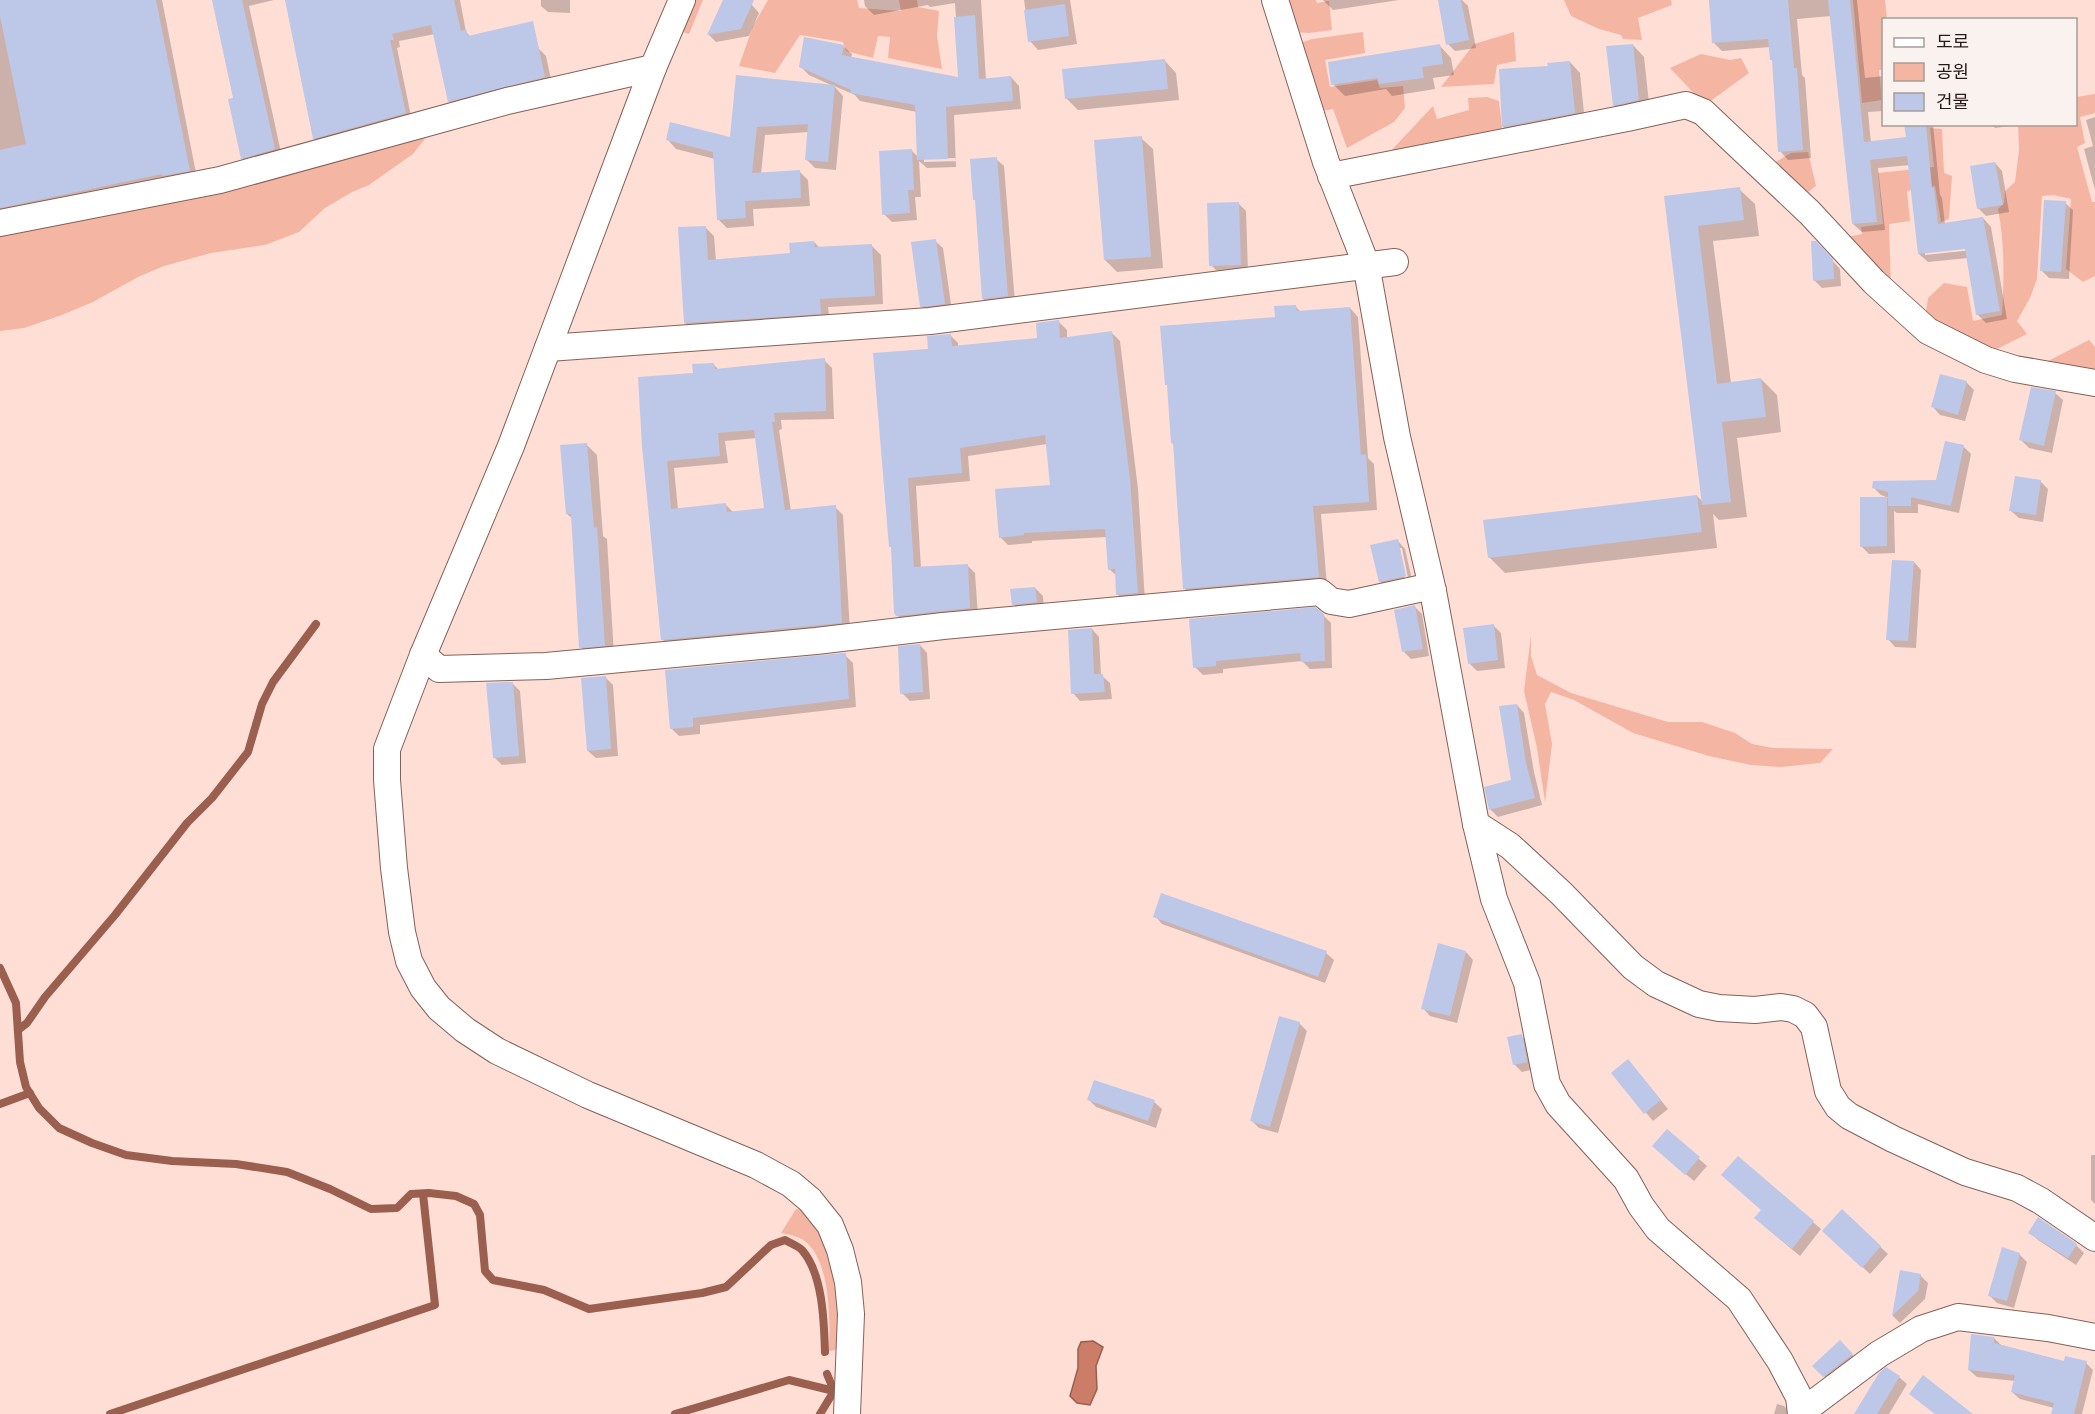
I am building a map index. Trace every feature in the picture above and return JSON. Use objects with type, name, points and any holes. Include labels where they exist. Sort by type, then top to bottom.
[{"type":"street","points":[[682,0],[653,68],[511,446],[423,655],[387,749],[387,780],[394,868],[402,932],[409,961],[423,987],[439,1008],[465,1030],[497,1051],[588,1095],[756,1165],[791,1184],[810,1200],[830,1225],[840,1250],[848,1281],[851,1314],[847,1414]]},
{"type":"street","points":[[1275,0],[1331,176],[1366,264],[1397,437],[1433,591],[1476,824],[1494,899],[1527,983],[1547,1084],[1558,1104],[1626,1179],[1641,1206],[1658,1229],[1739,1299],[1780,1361],[1799,1397],[1803,1414]]},
{"type":"street","points":[[0,223],[220,180],[507,101],[653,68]]},
{"type":"street","points":[[1331,176],[1686,105],[1703,112],[1810,213],[1874,282],[1928,331],[1986,360],[2014,369],[2095,383]]},
{"type":"street","points":[[548,348],[930,321],[1395,262]]},
{"type":"street","points":[[423,655],[439,669],[546,666],[804,642],[943,626],[1320,592],[1331,602],[1349,604],[1423,588],[1433,591]]},
{"type":"street","points":[[1476,824],[1510,846],[1561,893],[1634,967],[1656,984],[1699,1004],[1719,1008],[1755,1010],[1781,1007],[1794,1009],[1805,1015],[1814,1027],[1828,1091],[1838,1107],[1849,1116],[1965,1172],[2017,1188],[2042,1201],[2095,1238]]},
{"type":"street","points":[[1803,1414],[1811,1405],[1879,1354],[1921,1329],[1958,1317],[2048,1328],[2095,1337]]},
{"type":"green space","points":[[689,0],[703,0],[689,34],[677,30]]},
{"type":"green space","points":[[768,0],[857,0],[859,8],[901,11],[899,0],[917,0],[918,7],[939,11],[937,36],[942,69],[888,58],[890,37],[878,36],[873,58],[846,51],[843,42],[800,35],[775,73],[739,66],[753,26]]},
{"type":"green space","points":[[1283,0],[1316,0],[1317,3],[1329,1],[1332,30],[1294,32]]},
{"type":"green space","points":[[1564,0],[1671,0],[1672,5],[1638,18],[1642,40],[1623,39],[1621,35],[1599,29],[1571,16]]},
{"type":"green space","points":[[1853,0],[1885,0],[1887,18],[1882,18],[1882,70],[1879,70],[1882,100],[1862,103]]},
{"type":"green space","points":[[1363,32],[1365,53],[1325,60],[1330,87],[1377,80],[1380,88],[1403,86],[1405,108],[1394,122],[1347,148],[1333,109],[1317,112],[1297,44],[1312,39]]},
{"type":"green space","points":[[1514,32],[1516,61],[1497,65],[1494,84],[1441,87],[1474,44]]},
{"type":"green space","points":[[1701,54],[1730,60],[1741,58],[1749,73],[1705,105],[1670,68]]},
{"type":"green space","points":[[2095,94],[2095,113],[2080,117],[2085,143],[2077,147],[2092,202],[2095,202],[2095,276],[2083,282],[2066,269],[2071,199],[2054,195],[2042,196],[2037,279],[2030,298],[2017,321],[2027,334],[1989,353],[1933,323],[1926,311],[1928,298],[1944,283],[1967,287],[1973,321],[2002,315],[2003,262],[1998,209],[2004,203],[2005,191],[2015,182],[2019,150],[2018,126],[2077,126],[2077,97]]},
{"type":"green space","points":[[1487,97],[1499,101],[1503,136],[1387,155],[1433,106],[1437,119],[1469,110],[1468,98]]},
{"type":"green space","points":[[1930,128],[1942,129],[1944,173],[1952,176],[1949,219],[1941,222],[1935,186],[1907,191],[1910,221],[1889,224],[1891,288],[1842,238],[1862,234],[1861,227],[1883,224],[1878,173],[1934,167]]},
{"type":"green space","points":[[432,130],[413,154],[369,185],[325,208],[299,232],[265,245],[211,253],[164,266],[62,315],[24,328],[0,331],[0,231]]},
{"type":"green space","points":[[1808,152],[1816,186],[1803,196],[1772,164],[1791,153]]},
{"type":"green space","points":[[2089,340],[2095,347],[2095,372],[2048,361]]},
{"type":"green space","points":[[1531,635],[1531,656],[1537,675],[1571,693],[1668,722],[1702,722],[1735,733],[1752,744],[1773,748],[1833,749],[1820,763],[1781,767],[1751,765],[1709,756],[1633,733],[1574,700],[1551,692],[1545,704],[1552,744],[1545,802],[1537,748],[1524,691]]},
{"type":"green space","points":[[796,1209],[808,1210],[834,1255],[843,1349],[829,1351],[825,1279],[815,1253],[801,1239],[781,1233]]},
{"type":"shaded area","points":[[1093,1341],[1103,1347],[1096,1366],[1097,1389],[1090,1405],[1077,1403],[1070,1396],[1078,1368],[1078,1349],[1081,1342]]},
{"type":"building","points":[[0,0],[156,0],[190,171],[162,176],[162,174],[0,208],[0,150],[26,144],[0,16]]},
{"type":"building","points":[[212,0],[242,0],[275,149],[241,159],[228,99],[233,98]]},
{"type":"building","points":[[285,0],[454,0],[461,31],[466,29],[468,36],[533,21],[545,77],[448,102],[431,25],[392,34],[394,40],[390,40],[406,113],[313,139]]},
{"type":"building","points":[[723,0],[754,0],[741,29],[707,35]]},
{"type":"building","points":[[1438,0],[1461,0],[1469,40],[1446,45]]},
{"type":"building","points":[[1709,0],[1788,0],[1794,68],[1797,68],[1803,150],[1778,152],[1772,60],[1770,60],[1768,39],[1712,43]]},
{"type":"building","points":[[1828,0],[1850,0],[1864,142],[1906,137],[1904,126],[1926,126],[1938,224],[1983,217],[2000,311],[1976,315],[1965,249],[1918,254],[1907,156],[1870,160],[1877,222],[1852,224]]},
{"type":"building","points":[[1065,4],[1069,36],[1028,42],[1024,10]]},
{"type":"building","points":[[975,15],[979,79],[1011,76],[1013,101],[946,107],[948,159],[917,160],[915,105],[850,93],[851,90],[799,67],[804,37],[844,45],[842,55],[958,77],[954,17]]},
{"type":"building","points":[[1440,44],[1443,64],[1422,67],[1424,78],[1379,84],[1378,78],[1331,85],[1328,62]]},
{"type":"building","points":[[1633,44],[1639,100],[1613,106],[1606,46]]},
{"type":"building","points":[[1165,59],[1168,89],[1065,99],[1062,69]]},
{"type":"building","points":[[1570,61],[1575,113],[1502,127],[1499,69],[1548,66],[1547,63]]},
{"type":"building","points":[[736,75],[835,85],[828,162],[805,160],[808,124],[757,127],[752,173],[800,170],[801,198],[745,201],[746,218],[717,220],[713,152],[666,140],[670,122],[730,137]]},
{"type":"building","points":[[1142,136],[1151,257],[1104,260],[1094,140]]},
{"type":"building","points":[[912,149],[914,190],[908,190],[910,213],[882,215],[879,151]]},
{"type":"building","points":[[997,157],[1008,296],[982,299],[970,159]]},
{"type":"building","points":[[1995,162],[2003,205],[1977,209],[1970,166]]},
{"type":"building","points":[[1740,187],[1744,220],[1698,226],[1717,384],[1761,378],[1766,417],[1722,422],[1731,502],[1702,505],[1664,196]]},
{"type":"building","points":[[2044,200],[2066,201],[2061,272],[2040,271]]},
{"type":"building","points":[[1239,202],[1241,265],[1209,266],[1207,203]]},
{"type":"building","points":[[706,226],[708,260],[790,253],[789,243],[814,241],[815,247],[872,244],[875,296],[820,299],[821,314],[684,323],[678,227]]},
{"type":"building","points":[[936,239],[945,304],[920,307],[911,242]]},
{"type":"building","points":[[1811,241],[1816,241],[1833,259],[1834,279],[1813,281]]},
{"type":"building","points":[[1296,305],[1297,311],[1350,307],[1361,455],[1366,454],[1369,502],[1313,506],[1319,577],[1183,589],[1173,443],[1171,443],[1160,326],[1275,317],[1274,306]]},
{"type":"building","points":[[1059,320],[1060,338],[1112,331],[1130,479],[1138,593],[1116,595],[1115,569],[1108,570],[1105,529],[1024,533],[1024,535],[999,538],[995,489],[1050,485],[1045,435],[960,448],[962,473],[908,478],[914,567],[968,564],[970,608],[896,616],[873,353],[928,349],[927,336],[951,334],[952,346],[1037,338],[1036,323]]},
{"type":"building","points":[[825,358],[826,411],[774,413],[775,422],[772,422],[785,510],[836,505],[842,623],[661,640],[642,446],[638,377],[693,373],[692,364],[714,363],[715,369]],"holes":[[[754,430],[764,508],[727,512],[726,503],[671,509],[667,461],[720,456],[718,433]]]},
{"type":"building","points":[[1940,374],[1967,381],[1958,415],[1931,407]]},
{"type":"building","points":[[2031,387],[2056,391],[2044,446],[2019,440]]},
{"type":"building","points":[[1945,441],[1964,445],[1951,506],[1911,497],[1911,506],[1888,506],[1888,492],[1872,488],[1873,481],[1936,480]]},
{"type":"building","points":[[587,443],[594,528],[597,527],[605,646],[579,648],[571,514],[566,514],[560,445]]},
{"type":"building","points":[[2015,476],[2041,480],[2036,515],[2009,511]]},
{"type":"building","points":[[1697,495],[1702,532],[1488,558],[1483,520]]},
{"type":"building","points":[[1860,497],[1887,497],[1887,546],[1860,547]]},
{"type":"building","points":[[1398,539],[1406,576],[1379,582],[1370,545]]},
{"type":"building","points":[[1892,560],[1914,561],[1908,641],[1886,640]]},
{"type":"building","points":[[1035,587],[1037,602],[1012,605],[1010,589]]},
{"type":"building","points":[[1415,605],[1423,649],[1402,652],[1394,610]]},
{"type":"building","points":[[1315,607],[1324,614],[1325,661],[1301,662],[1300,653],[1216,661],[1216,666],[1193,668],[1189,619]]},
{"type":"building","points":[[1494,624],[1498,660],[1468,664],[1463,628]]},
{"type":"building","points":[[1092,628],[1094,674],[1103,674],[1105,692],[1071,694],[1068,630]]},
{"type":"building","points":[[920,644],[923,692],[900,694],[898,646]]},
{"type":"building","points":[[846,653],[849,699],[693,718],[693,727],[670,729],[665,670]]},
{"type":"building","points":[[606,676],[611,749],[587,751],[581,678]]},
{"type":"building","points":[[513,682],[519,756],[493,758],[486,683]]},
{"type":"building","points":[[1517,704],[1526,763],[1535,798],[1489,810],[1484,787],[1511,780],[1499,706]]},
{"type":"building","points":[[1161,893],[1327,951],[1318,977],[1153,917]]},
{"type":"building","points":[[1438,943],[1466,951],[1450,1016],[1421,1009]]},
{"type":"building","points":[[1279,1016],[1300,1022],[1270,1127],[1250,1121]]},
{"type":"building","points":[[1522,1034],[1527,1062],[1513,1065],[1507,1037]]},
{"type":"building","points":[[1628,1059],[1661,1100],[1644,1114],[1611,1073]]},
{"type":"building","points":[[1094,1080],[1155,1100],[1148,1121],[1087,1100]]},
{"type":"building","points":[[1667,1129],[1700,1157],[1685,1175],[1652,1146]]},
{"type":"building","points":[[1738,1156],[1814,1221],[1792,1249],[1754,1218],[1761,1210],[1721,1175]]},
{"type":"building","points":[[1842,1209],[1881,1246],[1862,1268],[1822,1231]]},
{"type":"building","points":[[2038,1217],[2077,1244],[2068,1258],[2028,1233]]},
{"type":"building","points":[[2002,1247],[2020,1253],[2007,1301],[1988,1296]]},
{"type":"building","points":[[1900,1270],[1921,1274],[1918,1291],[1892,1316]]},
{"type":"building","points":[[1971,1334],[1994,1337],[1994,1343],[2064,1361],[2065,1356],[2087,1361],[2074,1414],[2051,1414],[2054,1403],[2011,1392],[2015,1375],[1968,1370]]},
{"type":"building","points":[[1840,1340],[1853,1354],[1823,1377],[1812,1366]]},
{"type":"building","points":[[1886,1367],[1900,1376],[1877,1414],[1854,1414],[1879,1373]]},
{"type":"building","points":[[1923,1375],[1973,1414],[1935,1414],[1909,1394]]},
{"type":"waterway","points":[[18,1030],[27,1023],[45,997],[248,752],[262,704],[273,682],[316,624]]},
{"type":"waterway","points":[[0,968],[16,1003],[20,1062],[26,1087],[39,1108],[59,1128],[126,1155],[172,1161],[236,1164],[287,1172],[371,1209],[397,1208],[411,1194],[456,1196],[474,1204],[480,1215],[485,1271],[493,1280],[544,1290],[589,1309],[702,1293],[726,1287],[771,1245],[785,1240],[802,1250],[814,1272],[821,1299],[825,1352]]},
{"type":"waterway","points":[[0,1104],[30,1093]]},
{"type":"waterway","points":[[110,1414],[435,1305],[423,1194]]},
{"type":"waterway","points":[[827,1374],[834,1391]]},
{"type":"waterway","points":[[675,1414],[789,1380],[834,1391]]},
{"type":"waterway","points":[[820,1414],[834,1391]]}]
